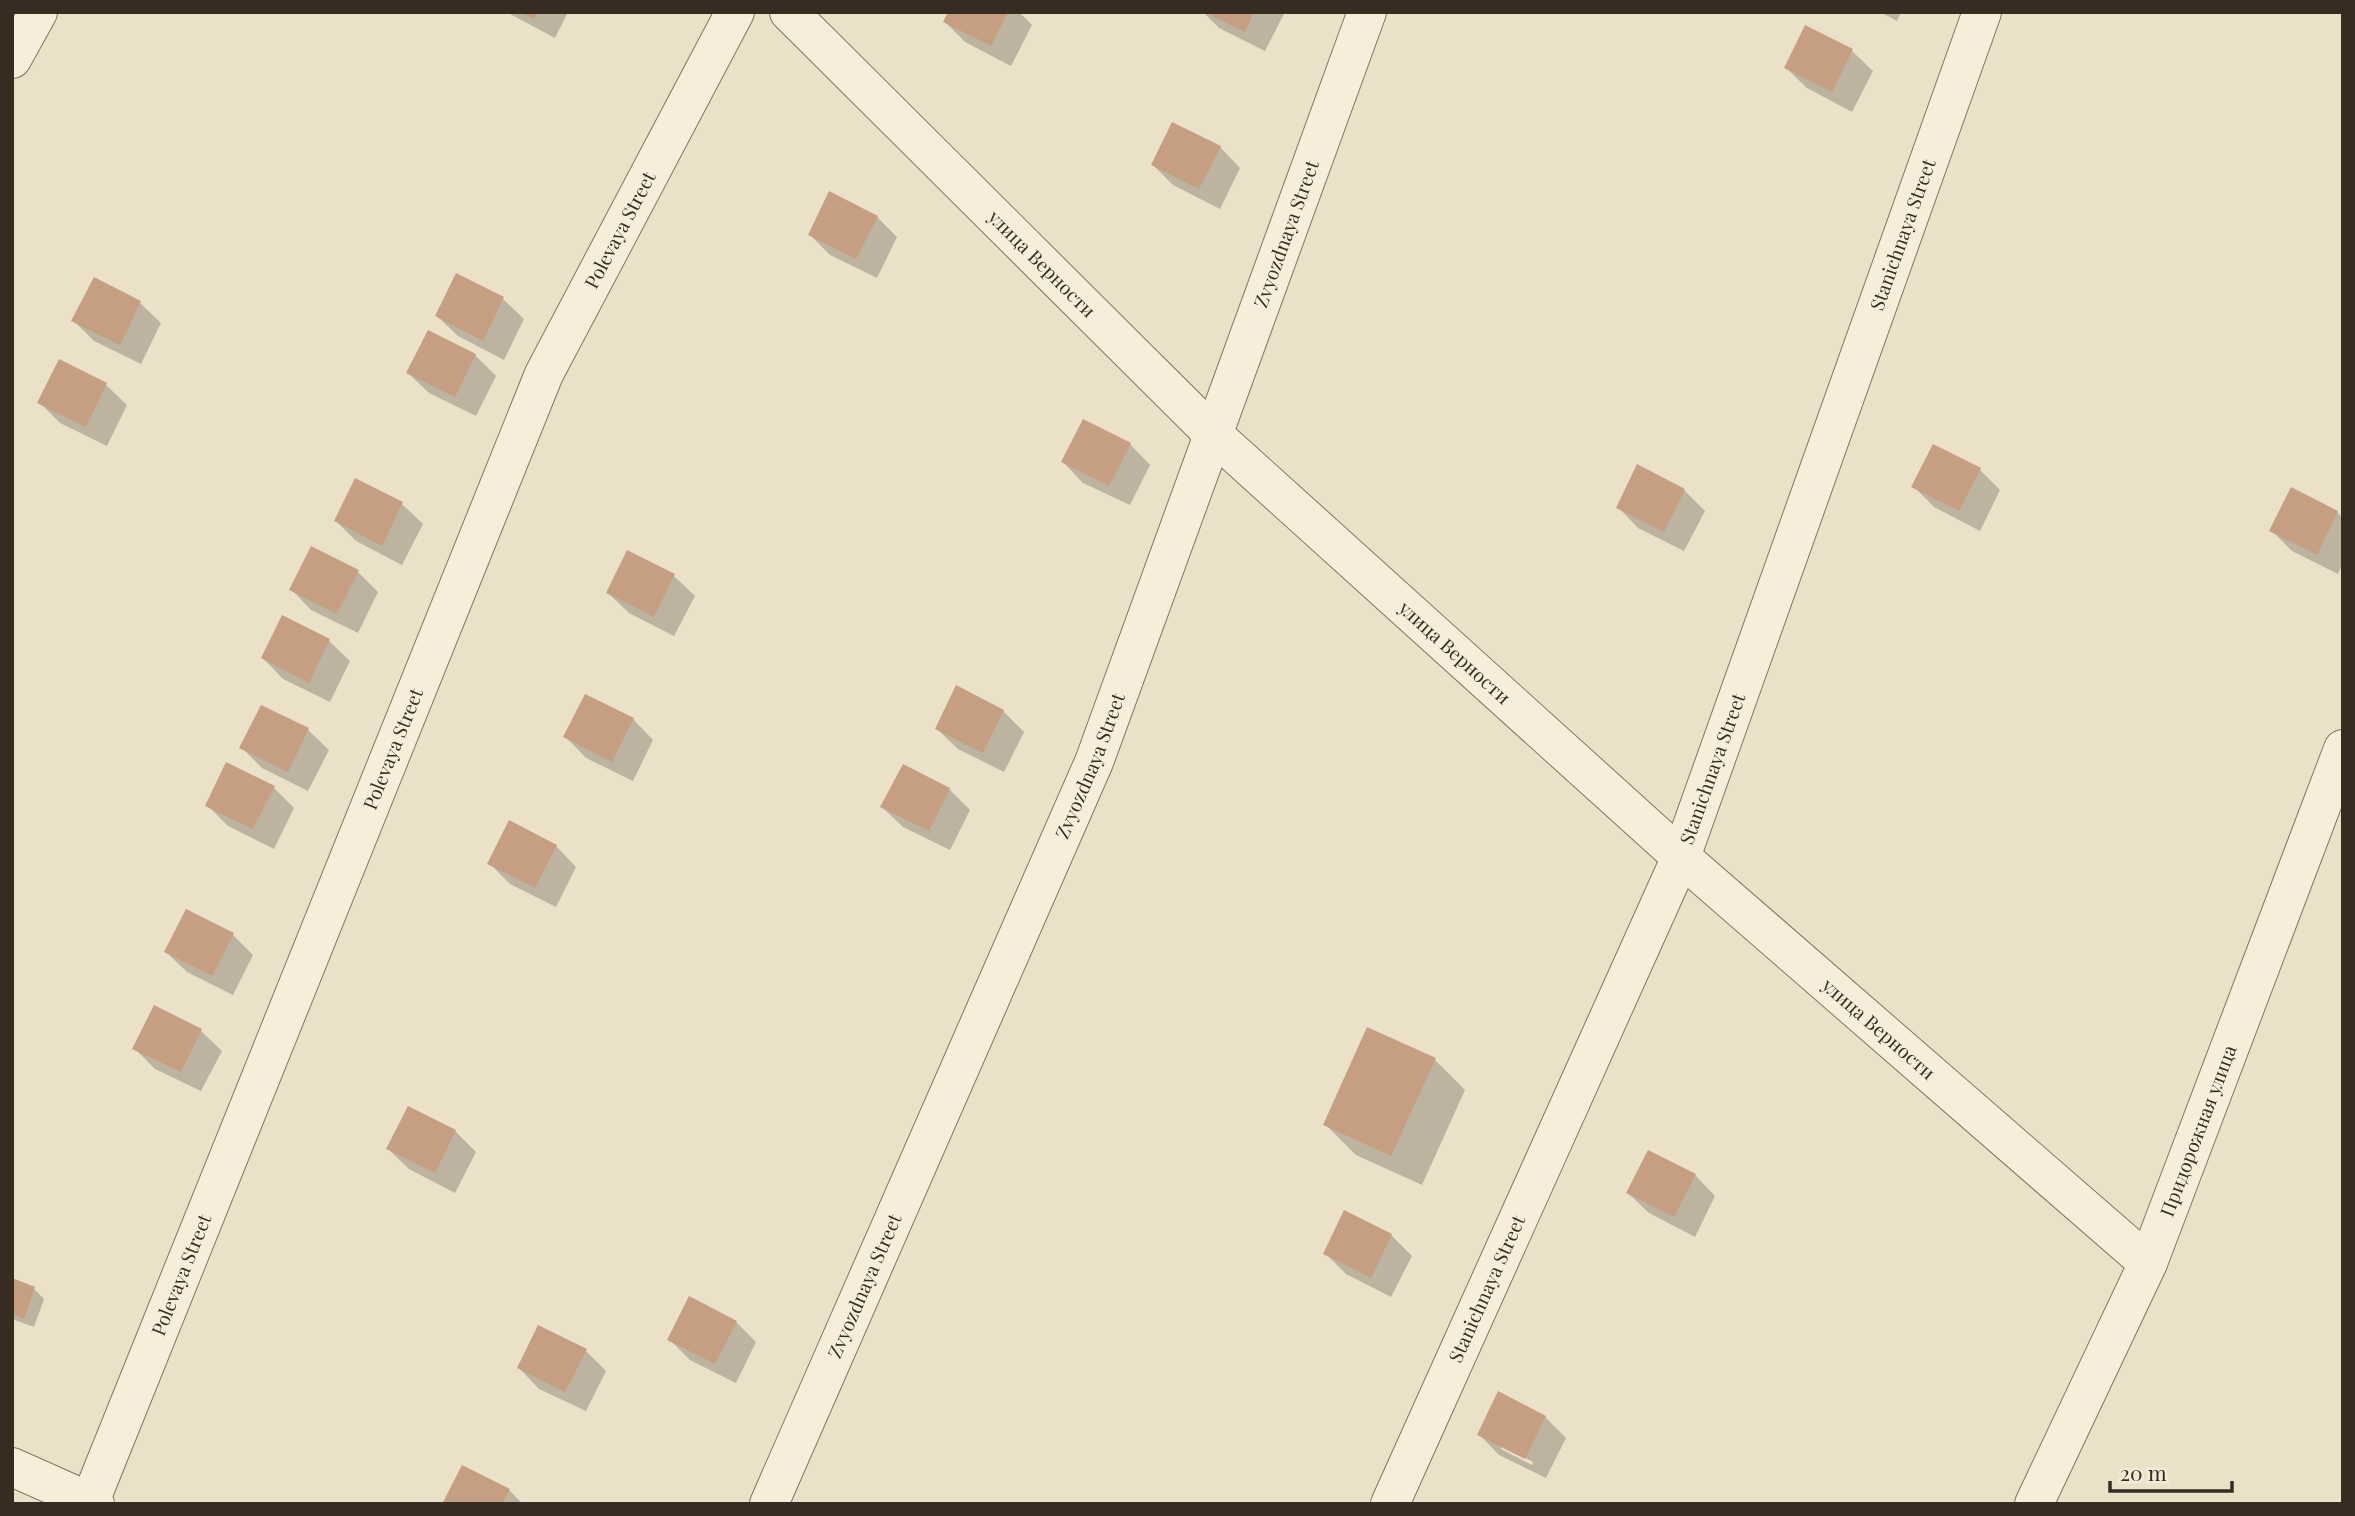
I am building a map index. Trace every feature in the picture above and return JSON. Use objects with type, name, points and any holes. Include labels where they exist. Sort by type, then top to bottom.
[{"type":"street","points":[[12,59],[38,12]]},
{"type":"street","name":"Polevaya Street","points":[[91,1503],[544,374],[735,12]]},
{"type":"street","name":"улица Верности","points":[[789,12],[1214,435],[1681,857],[2148,1263]]},
{"type":"street","name":"Zvyozdnaya Street","points":[[769,1504],[1094,762],[1367,12]]},
{"type":"street","name":"Stanichnaya Street","points":[[1390,1504],[1681,857],[1982,12]]},
{"type":"street","name":"Придорожная улица","points":[[2034,1504],[2148,1263],[2343,749]]},
{"type":"street","points":[[12,1467],[91,1503]]},
{"type":"building","points":[[520,12],[537,12],[534,19]]},
{"type":"building","points":[[948,12],[1008,12],[991,46],[943,22]]},
{"type":"building","points":[[1204,12],[1254,12],[1245,32]]},
{"type":"building","points":[[1805,25],[1853,49],[1832,92],[1784,68]]},
{"type":"building","points":[[1172,122],[1221,146],[1199,189],[1151,165]]},
{"type":"building","points":[[829,191],[878,216],[856,259],[808,235]]},
{"type":"building","points":[[456,273],[504,297],[483,341],[435,316]]},
{"type":"building","points":[[94,277],[141,301],[120,345],[71,321]]},
{"type":"building","points":[[428,330],[476,354],[455,397],[406,373]]},
{"type":"building","points":[[59,359],[107,383],[86,427],[37,403]]},
{"type":"building","points":[[1083,419],[1131,443],[1109,486],[1061,462]]},
{"type":"building","points":[[1933,444],[1981,468],[1959,511],[1911,487]]},
{"type":"building","points":[[1637,464],[1685,489],[1664,532],[1616,508]]},
{"type":"building","points":[[355,478],[403,502],[382,546],[334,521]]},
{"type":"building","points":[[2291,487],[2338,511],[2317,555],[2269,531]]},
{"type":"building","points":[[311,546],[359,570],[337,614],[289,590]]},
{"type":"building","points":[[627,550],[675,574],[654,617],[606,593]]},
{"type":"building","points":[[282,615],[330,639],[309,683],[261,658]]},
{"type":"building","points":[[956,685],[1004,710],[983,753],[935,729]]},
{"type":"building","points":[[585,694],[634,718],[612,762],[563,737]]},
{"type":"building","points":[[261,705],[309,728],[288,772],[239,748]]},
{"type":"building","points":[[226,762],[275,786],[253,829],[205,806]]},
{"type":"building","points":[[903,764],[950,788],[929,831],[880,807]]},
{"type":"building","points":[[509,820],[557,845],[535,888],[487,864]]},
{"type":"building","points":[[186,909],[234,933],[212,976],[164,952]]},
{"type":"building","points":[[154,1005],[202,1029],[181,1072],[132,1049]]},
{"type":"building","points":[[1367,1027],[1436,1058],[1391,1156],[1323,1125]]},
{"type":"building","points":[[408,1106],[456,1130],[435,1173],[386,1149]]},
{"type":"building","points":[[1648,1150],[1696,1174],[1674,1217],[1626,1193]]},
{"type":"building","points":[[1344,1210],[1392,1234],[1371,1278],[1323,1254]]},
{"type":"building","points":[[12,1278],[35,1287],[24,1319],[12,1314]]},
{"type":"building","points":[[689,1296],[737,1321],[715,1364],[667,1340]]},
{"type":"building","points":[[538,1325],[587,1349],[565,1392],[517,1368]]},
{"type":"building","points":[[1498,1391],[1546,1416],[1525,1459],[1477,1435]]},
{"type":"building","points":[[462,1465],[510,1489],[502,1504],[442,1504]]}]
